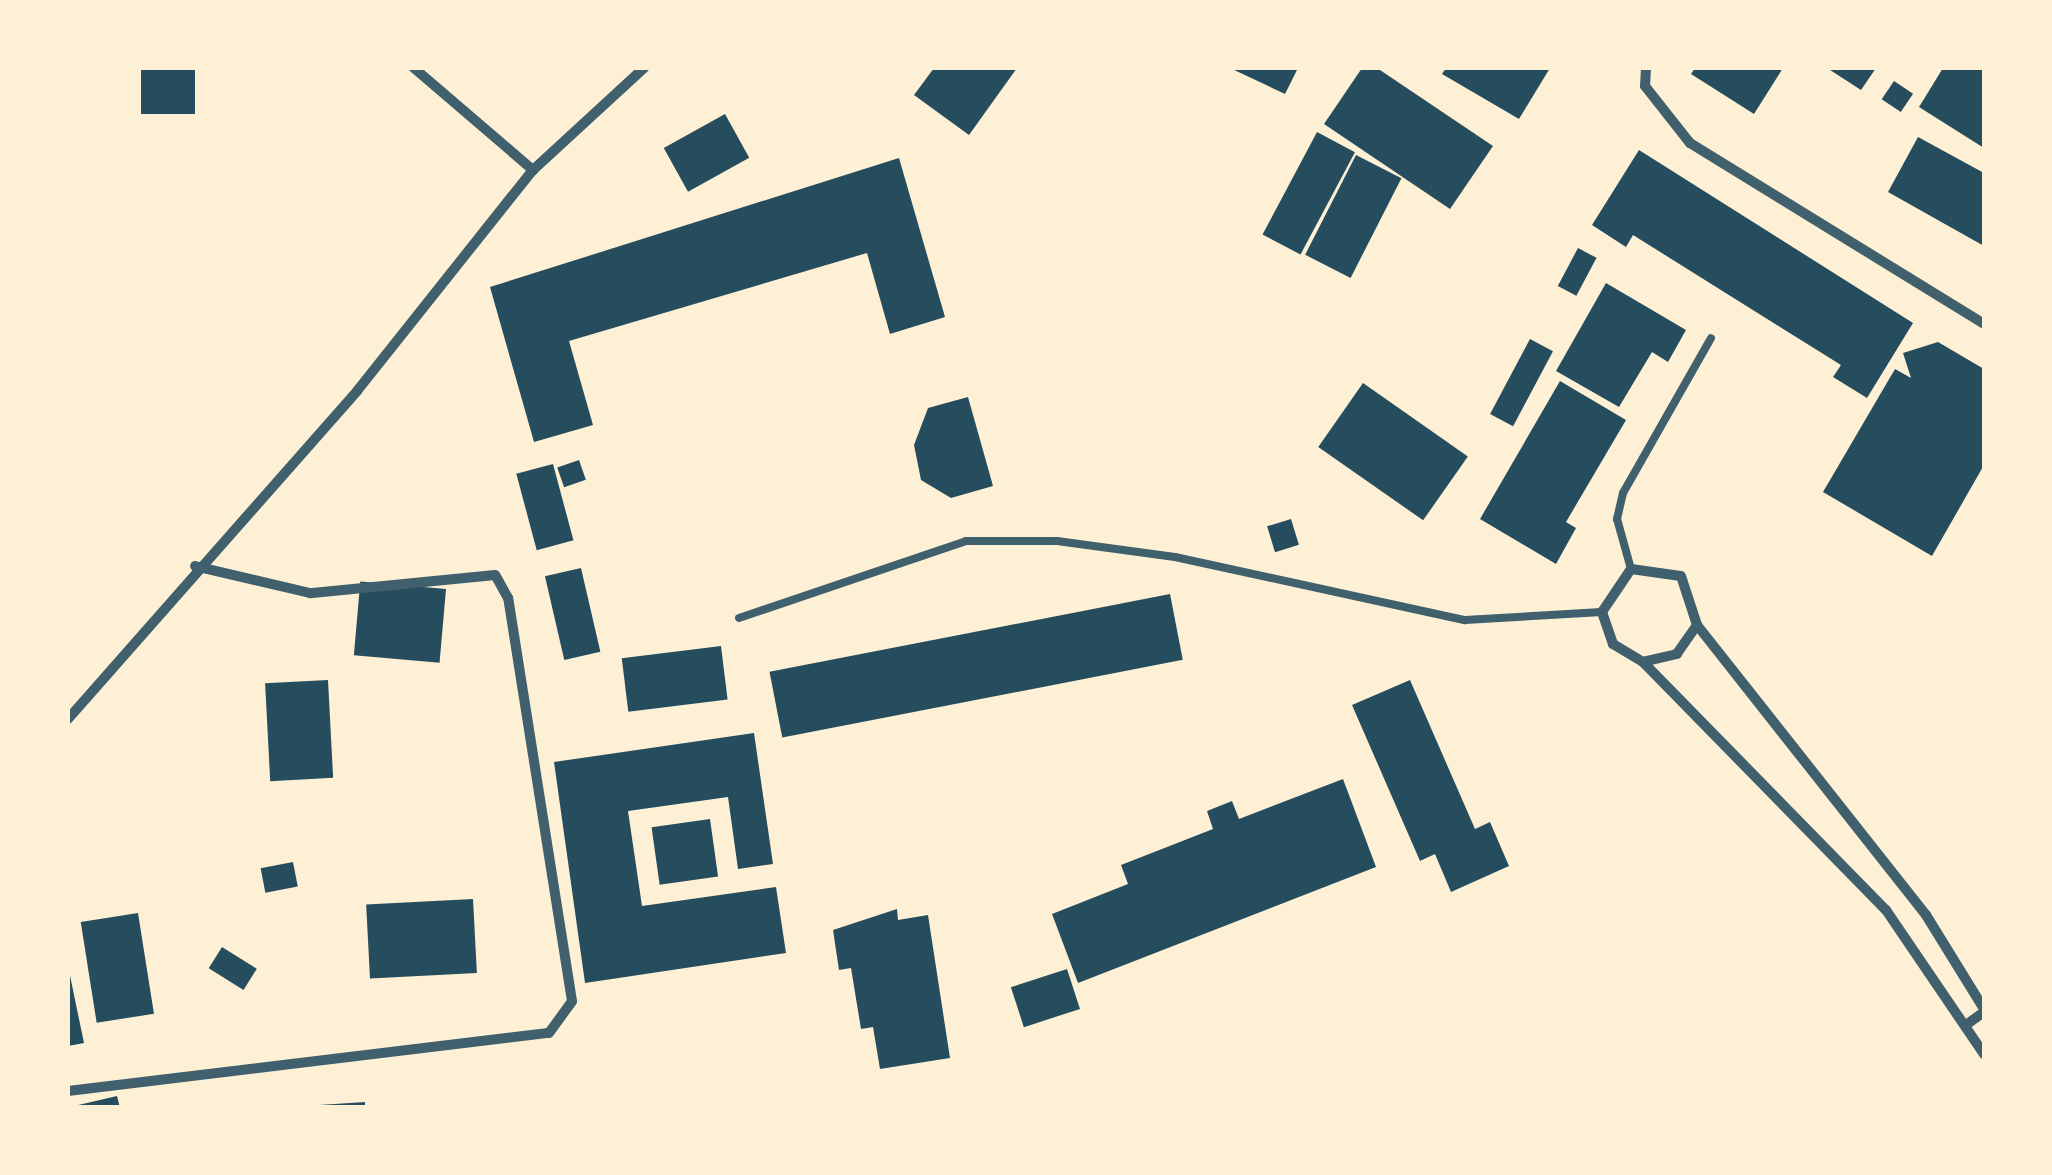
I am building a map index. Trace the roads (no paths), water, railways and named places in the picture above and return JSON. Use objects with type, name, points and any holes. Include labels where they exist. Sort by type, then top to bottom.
[{"type":"street","points":[[414,68],[532,170]]},
{"type":"street","points":[[68,719],[195,566],[356,391],[532,170],[644,68]]},
{"type":"street","points":[[1646,68],[1645,86],[1690,143],[1984,324]]},
{"type":"street","points":[[68,1090],[549,1033],[572,1001],[508,598],[494,575],[310,592],[195,566]]},
{"type":"street","points":[[1966,1025],[1984,1010],[1915,901],[1697,625],[1681,576],[1631,569],[1602,612],[1613,644],[1643,662],[1886,910],[1984,1054]]},
{"type":"street","points":[[1643,662],[1678,654],[1697,625]]},
{"type":"lane","points":[[1631,569],[1617,519],[1623,494],[1710,338]]},
{"type":"lane","points":[[738,618],[984,541],[1175,557],[1465,620],[1602,612]]}]
